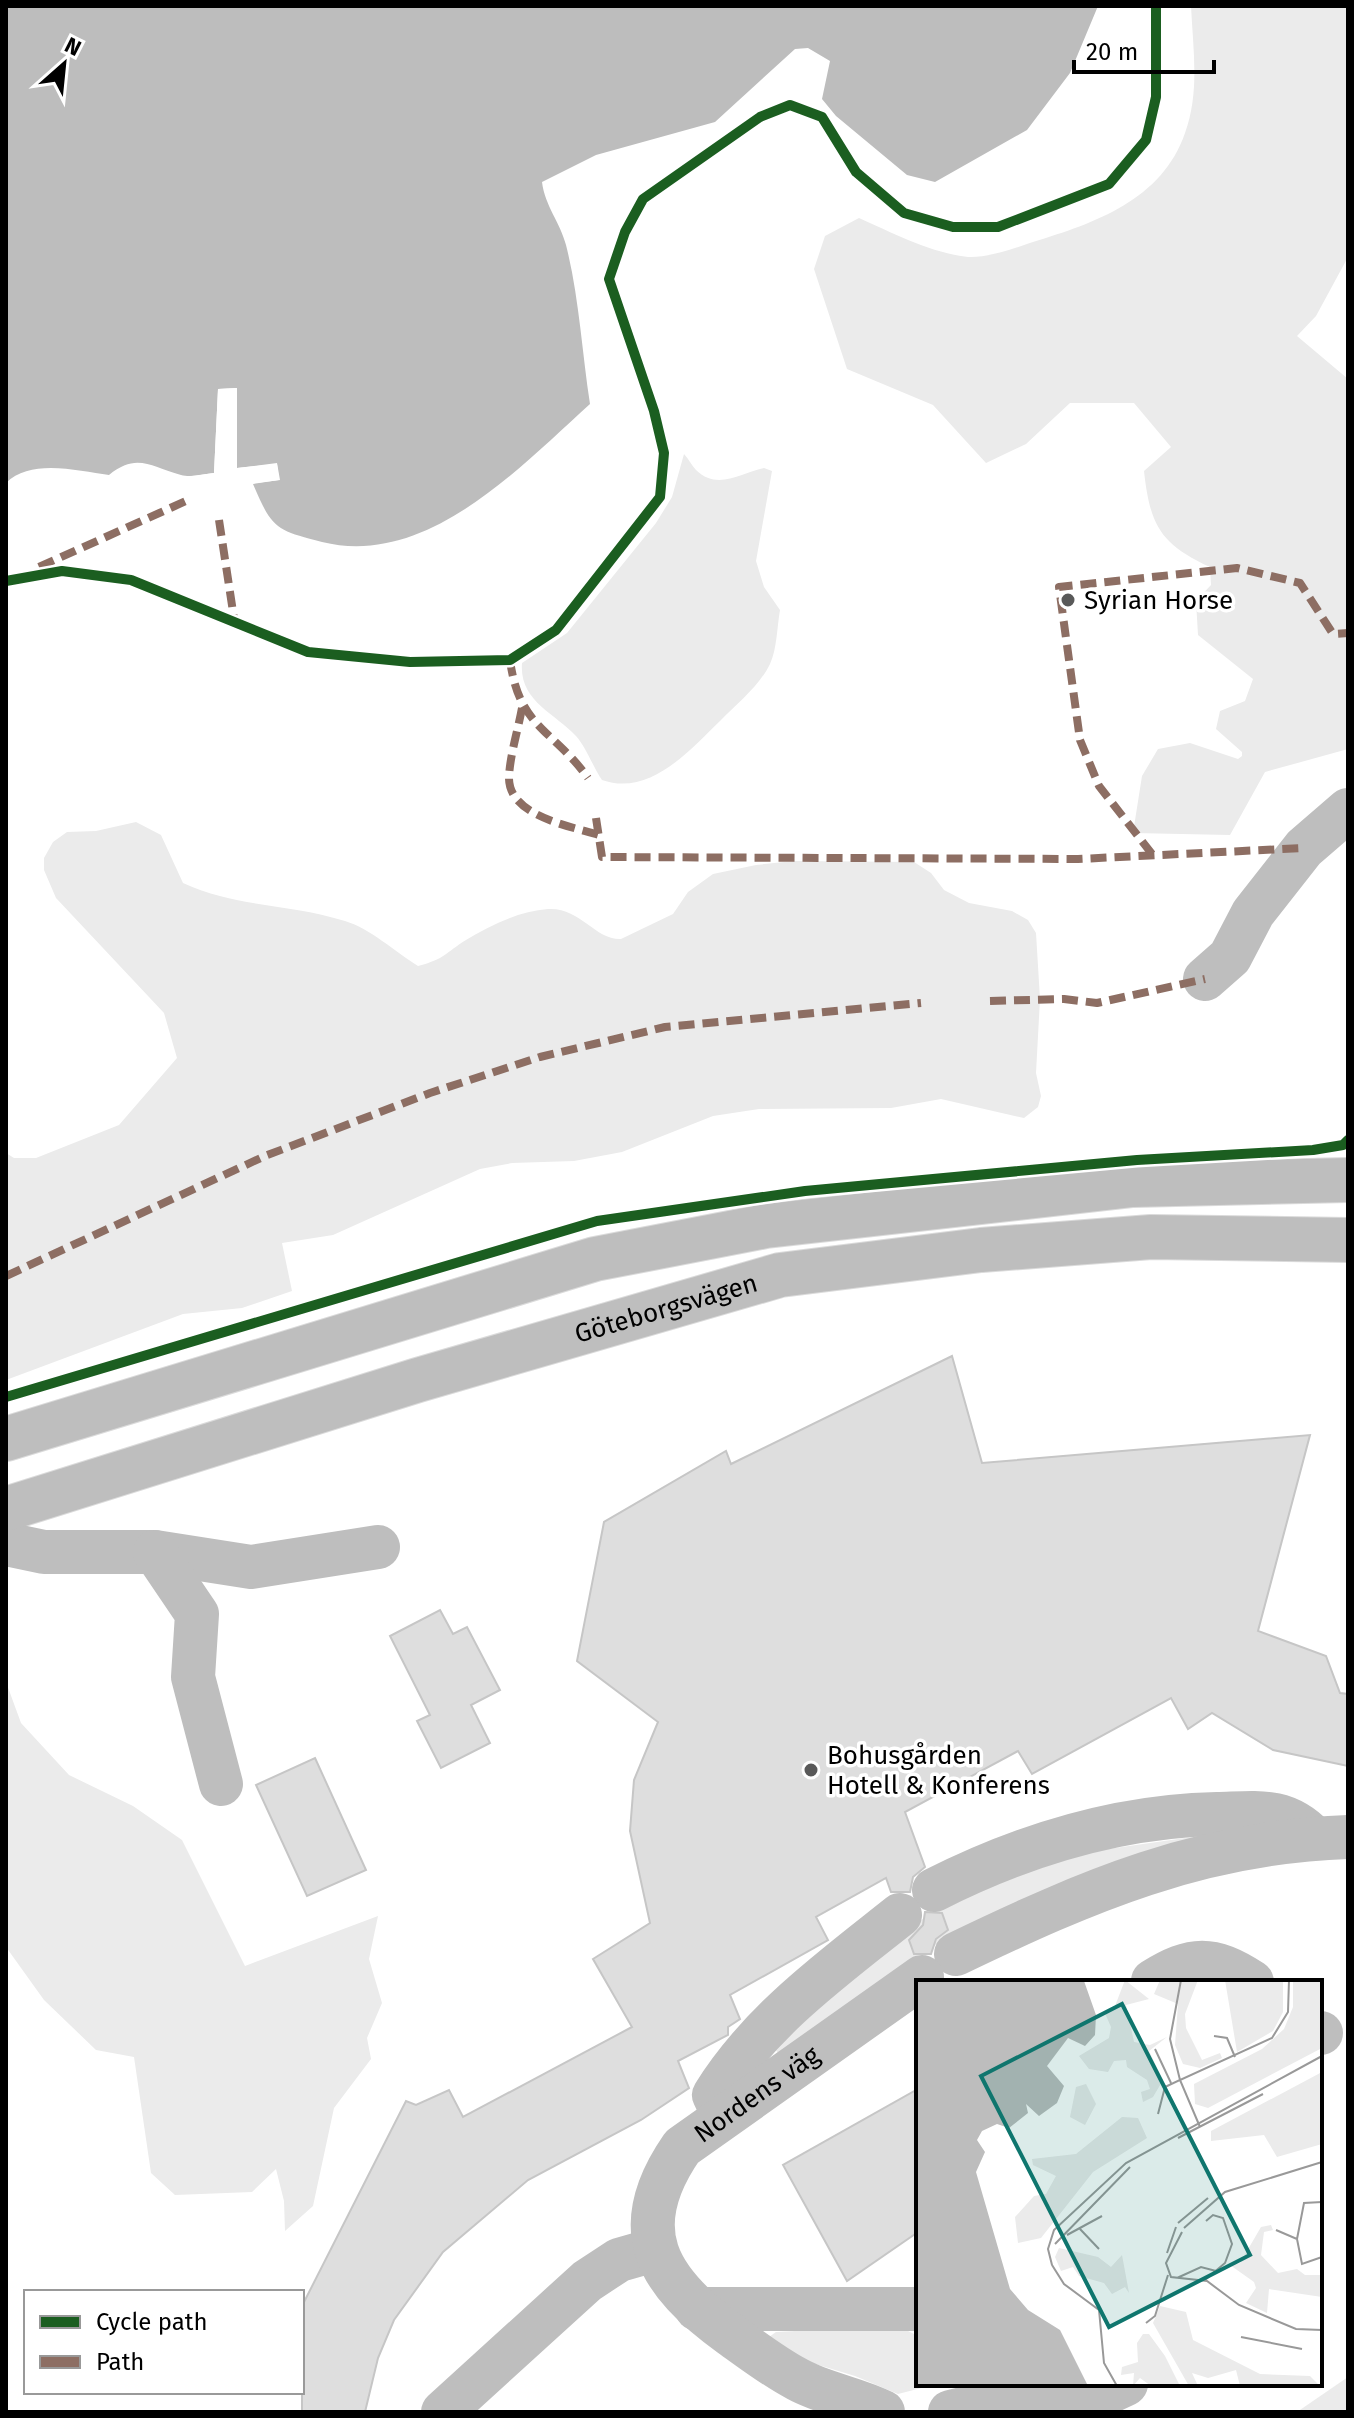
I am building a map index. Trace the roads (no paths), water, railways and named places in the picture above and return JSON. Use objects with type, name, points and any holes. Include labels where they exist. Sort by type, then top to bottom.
[{"type":"main road","points":[[1205,979],[1230,957],[1253,913],[1304,848],[1348,810]]},
{"type":"main road","name":"Göteborgsvägen","points":[[6,1439],[595,1259],[750,1229],[1133,1185],[1348,1180]]},
{"type":"main road","name":"Göteborgsvägen","points":[[6,1509],[388,1389],[780,1275],[981,1250],[1151,1237],[1348,1240]]},
{"type":"main road","points":[[6,1544],[44,1552],[155,1552],[251,1567],[378,1547]]},
{"type":"main road","points":[[155,1552],[197,1614],[193,1677],[221,1784]]},
{"type":"main road","points":[[724,2116],[714,2095],[754,2041],[816,1982],[917,1903],[979,1867],[1054,1839],[1118,1823],[1179,1815],[1275,1814],[1299,1821],[1331,1838]]},
{"type":"main road","name":"Nordens väg","points":[[918,1980],[939,1965],[1114,1882],[1239,1847],[1331,1838]]},
{"type":"main road","points":[[1155,1980],[1181,1964],[1206,1962],[1229,1969],[1248,1980]]},
{"type":"main road","name":"Nordens väg","points":[[654,2250],[650,2223],[665,2171],[682,2147],[916,1981]]},
{"type":"main road","points":[[467,2405],[559,2328],[587,2281],[619,2260],[654,2250],[679,2291],[697,2309],[797,2379],[883,2412]]},
{"type":"main road","points":[[697,2309],[916,2309]]},
{"type":"main road","points":[[950,2412],[1018,2400],[1107,2398]]},
{"type":"place","name":"Syrian Horse","points":[[1068,600]]},
{"type":"place","name":"Bohusgården Hotell & Konferens","points":[[811,1770]]}]
